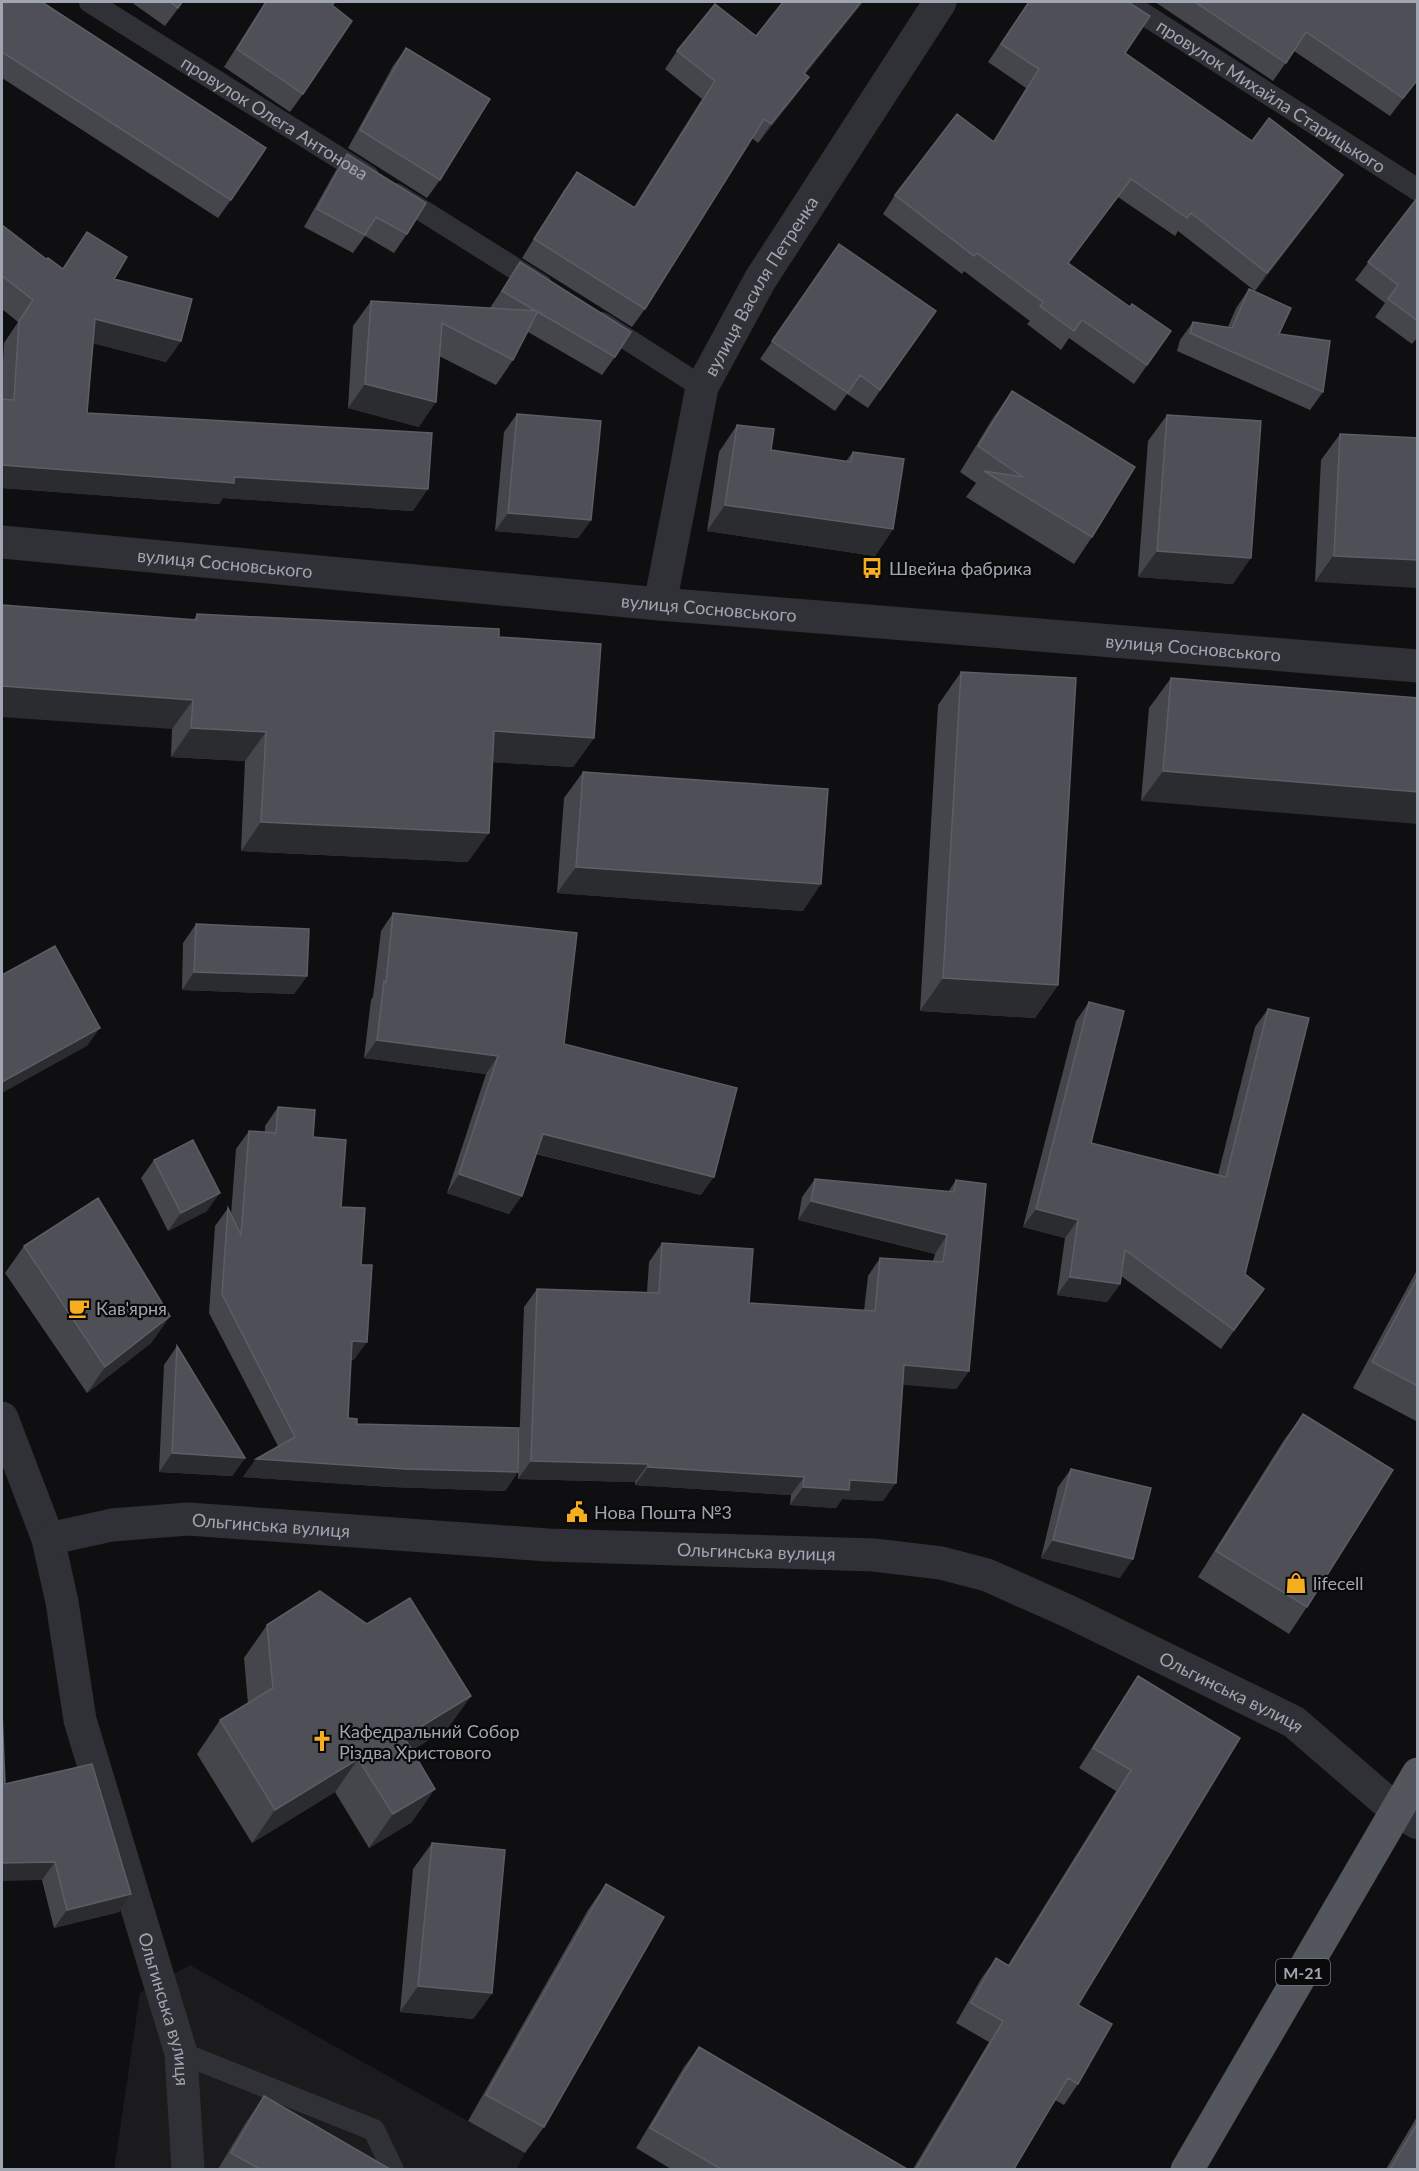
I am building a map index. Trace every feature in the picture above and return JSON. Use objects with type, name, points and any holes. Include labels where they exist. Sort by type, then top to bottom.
[{"type":"highway","name":"М-21","points":[[1187,2169],[1407,1817],[1418,1774]]},
{"type":"street","name":"вулиця Василя Петренка","points":[[660,604],[702,387],[760,280],[940,2]]},
{"type":"street","name":"вулиця Сосновського","points":[[2,542],[660,604],[1418,666]]},
{"type":"street","name":"Ольгинська вулиця","points":[[2,1418],[48,1539],[62,1602],[80,1720],[182,2053],[188,2169]]},
{"type":"street","name":"Ольгинська вулиця","points":[[48,1539],[112,1525],[188,1519],[548,1545],[874,1555],[941,1563],[987,1575],[1070,1612],[1294,1722],[1407,1817]]},
{"type":"lane","name":"провулок Олега Антонова","points":[[90,2],[562,298]]},
{"type":"lane","name":"провулок Михайла Старицького","points":[[1125,2],[1418,190]]},
{"type":"lane","points":[[582,311],[702,387]]},
{"type":"lane","points":[[182,2053],[374,2130],[393,2169]]},
{"type":"shaded area","points":[[190,1965],[525,2153],[516,2170],[114,2170],[140,1993]]},
{"type":"building","points":[[2,2],[42,2],[266,148],[231,200],[2,52]]},
{"type":"building","points":[[170,2],[182,2],[178,8]]},
{"type":"building","points":[[266,2],[332,2],[334,3],[332,5],[352,21],[303,94],[237,49]]},
{"type":"building","points":[[783,2],[861,2],[804,73],[809,77],[771,124],[764,119],[645,309],[534,239],[577,172],[635,208],[715,81],[677,51],[715,4],[756,36]]},
{"type":"building","points":[[1029,2],[1128,2],[1150,16],[1125,53],[1252,141],[1269,118],[1343,175],[1267,273],[1191,213],[1187,218],[1131,179],[1068,263],[1130,307],[1132,304],[1171,331],[1147,365],[1082,320],[1074,331],[1040,306],[1043,302],[977,253],[974,256],[895,195],[957,114],[994,142],[1039,69],[1001,44]]},
{"type":"building","points":[[1195,2],[1418,2],[1418,79],[1403,98],[1306,32],[1286,63]]},
{"type":"building","points":[[406,48],[490,99],[440,180],[360,130]]},
{"type":"building","points":[[347,154],[426,203],[407,234],[376,217],[365,235],[317,209]]},
{"type":"building","points":[[1418,197],[1418,321],[1388,299],[1398,285],[1368,262]]},
{"type":"building","points":[[2,225],[46,259],[48,258],[63,269],[87,232],[127,257],[114,279],[192,299],[181,341],[95,319],[87,413],[432,433],[428,489],[234,477],[234,483],[2,465],[2,399],[14,400],[19,321],[33,300],[2,276]]},
{"type":"building","points":[[839,244],[936,311],[880,390],[860,375],[848,393],[772,341]]},
{"type":"building","points":[[520,262],[631,332],[615,357],[502,291]]},
{"type":"building","points":[[1249,289],[1291,308],[1279,334],[1330,341],[1323,392],[1190,333],[1193,322],[1232,328]]},
{"type":"building","points":[[371,301],[538,311],[513,360],[442,323],[436,402],[365,384]]},
{"type":"building","points":[[1012,391],[1135,467],[1092,537],[984,471],[1023,477],[978,446]]},
{"type":"building","points":[[517,414],[601,421],[591,520],[508,513]]},
{"type":"building","points":[[1167,415],[1261,421],[1251,558],[1157,551]]},
{"type":"building","points":[[737,425],[774,429],[771,450],[851,462],[853,452],[904,459],[893,529],[725,505]]},
{"type":"building","points":[[1340,434],[1418,438],[1418,560],[1334,556]]},
{"type":"building","points":[[2,605],[197,620],[197,614],[499,629],[499,637],[601,644],[594,738],[494,731],[489,833],[261,822],[266,732],[191,728],[193,700],[2,686]]},
{"type":"building","points":[[961,672],[1076,678],[1058,985],[943,978]]},
{"type":"building","points":[[1171,678],[1418,698],[1418,792],[1163,771]]},
{"type":"building","points":[[583,772],[828,789],[821,884],[576,867]]},
{"type":"building","points":[[393,913],[577,933],[564,1044],[737,1088],[714,1177],[543,1134],[522,1196],[459,1174],[498,1056],[377,1040]]},
{"type":"building","points":[[196,924],[309,929],[307,976],[194,972]]},
{"type":"building","points":[[55,946],[100,1028],[2,1082],[2,975]]},
{"type":"building","points":[[1089,1002],[1124,1011],[1091,1143],[1226,1177],[1268,1009],[1309,1018],[1245,1274],[1264,1289],[1234,1330],[1125,1250],[1120,1284],[1070,1277],[1078,1220],[1036,1209]]},
{"type":"building","points":[[278,1107],[315,1110],[313,1137],[346,1140],[341,1207],[365,1208],[361,1265],[372,1265],[367,1342],[352,1341],[348,1418],[357,1419],[357,1424],[519,1428],[518,1472],[405,1469],[256,1459],[295,1437],[222,1294],[228,1208],[241,1235],[249,1131],[276,1133]]},
{"type":"building","points":[[193,1140],[220,1193],[181,1213],[154,1160]]},
{"type":"building","points":[[815,1179],[954,1192],[956,1180],[986,1184],[969,1371],[904,1365],[896,1483],[850,1480],[849,1490],[803,1487],[804,1477],[648,1467],[648,1464],[531,1461],[537,1289],[659,1293],[662,1243],[753,1249],[749,1303],[875,1311],[880,1258],[943,1262],[947,1235],[811,1201]]},
{"type":"building","points":[[98,1198],[170,1316],[105,1367],[24,1246]]},
{"type":"building","points":[[1418,1276],[1418,1386],[1372,1362]]},
{"type":"building","points":[[177,1346],[245,1458],[172,1453]]},
{"type":"building","points":[[1303,1414],[1393,1470],[1307,1607],[1216,1551]]},
{"type":"building","points":[[1071,1469],[1151,1488],[1133,1559],[1053,1540]]},
{"type":"building","name":"Кафедральний Собор Різдва Христового","points":[[320,1591],[367,1624],[410,1598],[471,1696],[404,1737],[435,1789],[393,1814],[358,1759],[275,1810],[220,1720],[273,1688],[267,1625]]},
{"type":"building","points":[[1138,1676],[1240,1738],[1078,2005],[1112,2024],[1078,2084],[1068,2078],[1014,2169],[916,2169],[1003,2021],[971,2003],[996,1958],[1009,1966],[1131,1770],[1093,1748]]},
{"type":"building","points":[[2,1710],[5,1784],[92,1764],[131,1894],[67,1910],[55,1862],[2,1863]]},
{"type":"building","points":[[432,1843],[505,1850],[492,1993],[418,1986]]},
{"type":"building","points":[[606,1884],[664,1917],[544,2127],[486,2095]]},
{"type":"building","points":[[699,2047],[907,2169],[721,2169],[650,2128]]},
{"type":"building","points":[[264,2096],[390,2169],[260,2169],[231,2153]]},
{"type":"building","points":[[1418,2122],[1418,2169],[1390,2169]]},
{"type":"place","name":"Швейна фабрика","points":[[872,568]]},
{"type":"place","name":"Кав'ярня","points":[[79,1308]]},
{"type":"place","name":"Нова Пошта №3","points":[[577,1512]]},
{"type":"place","name":"lifecell","points":[[1296,1583]]},
{"type":"place","name":"Кафедральний Собор Різдва Христового","points":[[322,1741]]}]
